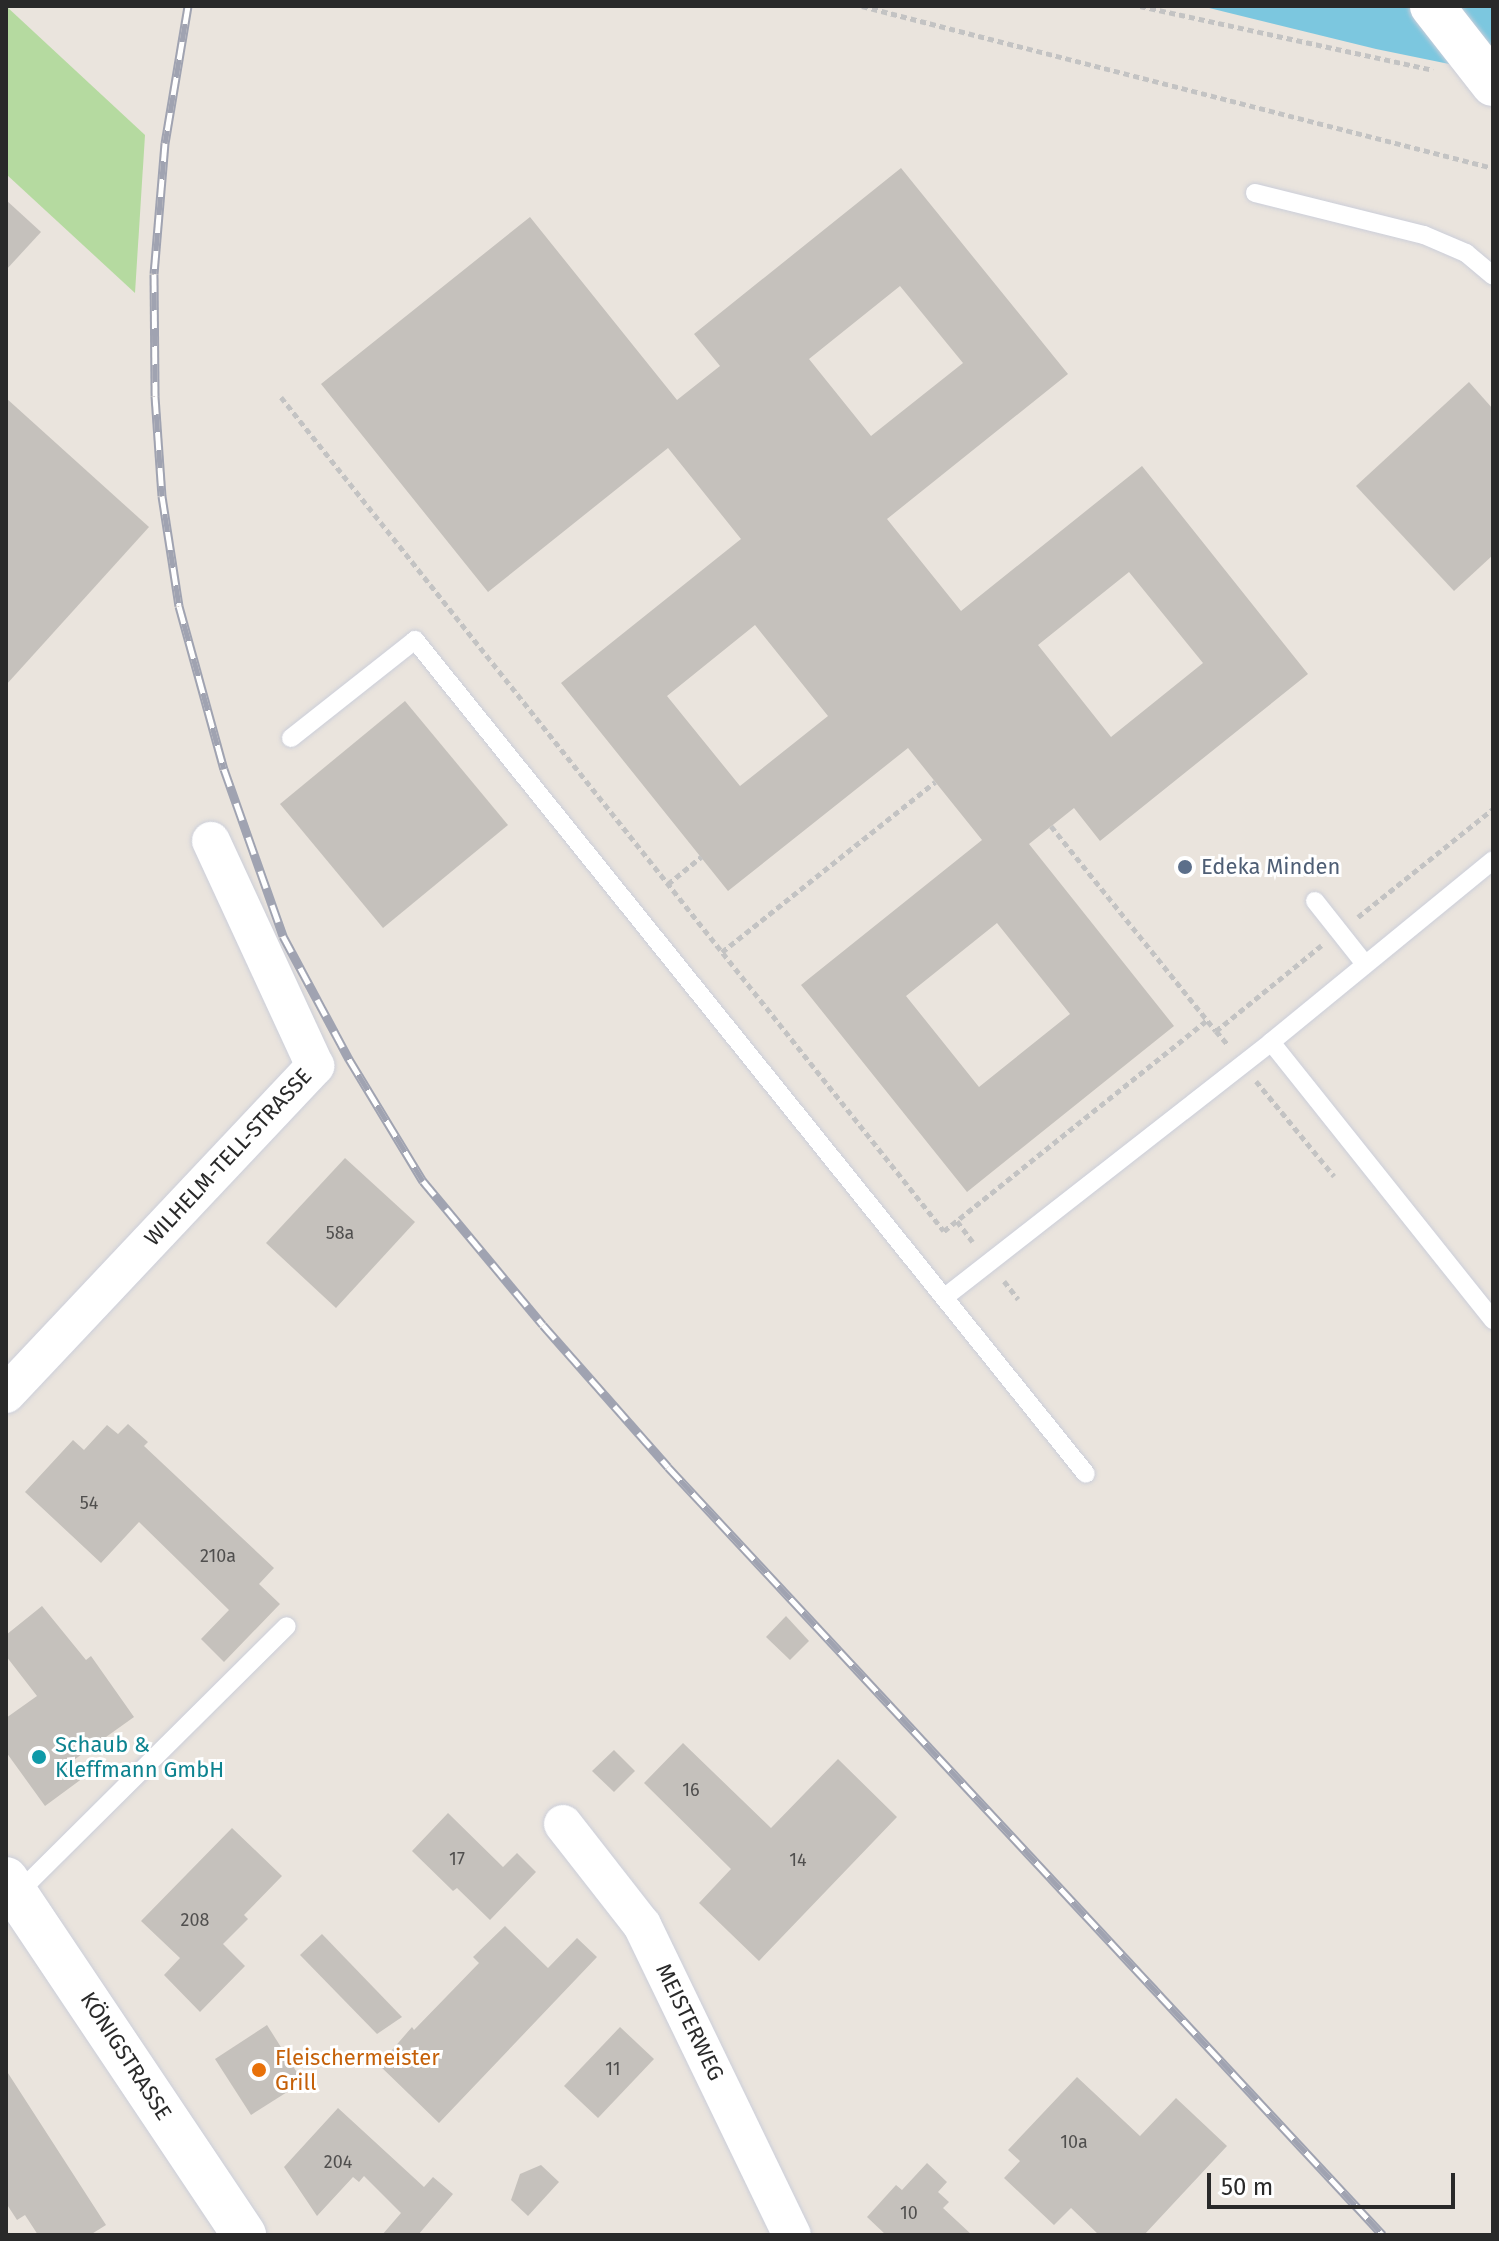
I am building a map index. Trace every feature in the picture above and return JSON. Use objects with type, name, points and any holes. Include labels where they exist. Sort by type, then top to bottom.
[{"type":"main road","points":[[1432,6],[1493,84]]},
{"type":"main road","name":"KÖNIGSTRASSE","points":[[12,1887],[244,2235]]},
{"type":"street","name":"WILHELM-TELL-STRASSE","points":[[6,1394],[315,1066],[211,841]]},
{"type":"street","name":"MEISTERWEG","points":[[563,1824],[642,1925],[792,2235]]},
{"type":"lane","points":[[1255,193],[1424,235],[1466,253],[1493,276]]},
{"type":"lane","points":[[291,738],[415,640],[1086,1474]]},
{"type":"lane","points":[[945,1297],[1271,1042],[1493,860]]},
{"type":"lane","points":[[1315,901],[1365,964]]},
{"type":"lane","points":[[1271,1042],[1493,1320]]},
{"type":"lane","points":[[12,1887],[287,1626]]},
{"type":"path","points":[[862,6],[1493,168]]},
{"type":"path","points":[[1140,6],[1447,73]]},
{"type":"path","points":[[281,397],[944,1231],[1207,1020]]},
{"type":"path","points":[[722,952],[935,782]]},
{"type":"path","points":[[1216,1031],[1493,809]]},
{"type":"path","points":[[1051,826],[1334,1176]]},
{"type":"path","points":[[668,884],[701,857]]},
{"type":"green space","points":[[6,6],[145,135],[135,293],[6,174]]},
{"type":"water","points":[[1201,6],[1493,6],[1493,73],[1376,49]]},
{"type":"building","points":[[901,168],[1068,374],[887,519],[961,611],[1142,466],[1308,674],[1100,841],[1074,808],[1029,844],[1174,1026],[967,1192],[801,985],[982,840],[908,748],[728,891],[561,683],[741,539],[668,448],[488,592],[321,384],[530,217],[677,400],[720,366],[694,334]],"holes":[[[900,286],[963,363],[871,436],[809,359]],[[1129,572],[1203,663],[1111,737],[1038,645]],[[755,625],[828,716],[740,786],[667,696]],[[997,923],[1070,1014],[979,1087],[906,996]]]},
{"type":"building","points":[[6,200],[41,232],[6,270]]},
{"type":"building","points":[[1469,382],[1493,409],[1493,555],[1454,591],[1356,486]]},
{"type":"building","points":[[6,398],[149,527],[6,685]]},
{"type":"building","points":[[405,701],[508,825],[383,928],[280,804]]},
{"type":"building","points":[[345,1158],[415,1222],[336,1308],[266,1243]]},
{"type":"building","points":[[128,1424],[148,1442],[144,1446],[274,1568],[259,1584],[280,1604],[224,1662],[201,1639],[229,1610],[139,1522],[101,1563],[25,1492],[73,1440],[84,1450],[107,1425],[118,1434]]},
{"type":"building","points":[[42,1606],[86,1660],[91,1656],[134,1717],[71,1762],[83,1778],[45,1806],[6,1752],[6,1718],[37,1696],[6,1656],[6,1635]]},
{"type":"building","points":[[786,1616],[809,1641],[790,1660],[766,1637]]},
{"type":"building","points":[[683,1743],[771,1828],[838,1759],[897,1817],[759,1961],[699,1903],[731,1869],[644,1783]]},
{"type":"building","points":[[614,1750],[635,1771],[614,1792],[592,1771]]},
{"type":"building","points":[[448,1813],[503,1867],[517,1853],[536,1872],[490,1920],[457,1888],[453,1891],[412,1851]]},
{"type":"building","points":[[232,1828],[282,1876],[244,1915],[248,1919],[223,1944],[245,1966],[200,2012],[164,1975],[180,1958],[141,1921]]},
{"type":"building","points":[[505,1926],[548,1968],[577,1938],[597,1957],[439,2123],[379,2065],[412,2027],[414,2030],[479,1963],[473,1957]]},
{"type":"building","points":[[322,1934],[402,2017],[377,2034],[300,1955]]},
{"type":"building","name":"Fleischermeister Grill","points":[[267,2025],[303,2082],[251,2115],[215,2059]]},
{"type":"building","points":[[620,2027],[654,2059],[598,2118],[564,2086]]},
{"type":"building","points":[[6,2070],[106,2225],[90,2235],[38,2235],[25,2215],[17,2220],[6,2203]]},
{"type":"building","points":[[1077,2077],[1140,2136],[1176,2098],[1227,2146],[1144,2235],[1099,2235],[1071,2208],[1054,2225],[1004,2178],[1020,2161],[1008,2150]]},
{"type":"building","points":[[338,2108],[424,2187],[433,2177],[453,2194],[418,2235],[382,2235],[401,2213],[364,2176],[359,2182],[353,2177],[317,2216],[284,2167]]},
{"type":"building","points":[[927,2163],[947,2182],[938,2192],[949,2202],[943,2208],[972,2235],[886,2235],[867,2217],[896,2185],[902,2190]]},
{"type":"building","points":[[541,2165],[559,2182],[528,2216],[511,2200],[520,2174]]},
{"type":"railway","points":[[188,6],[165,143],[154,274],[155,396],[162,496],[179,606],[224,769],[283,936],[349,1059],[423,1181],[543,1325],[668,1467],[1383,2235]]},
{"type":"place","name":"Edeka Minden","points":[[1185,867]]},
{"type":"place","name":"Schaub & Kleffmann GmbH","points":[[39,1757]]},
{"type":"place","name":"Fleischermeister Grill","points":[[259,2070]]}]
